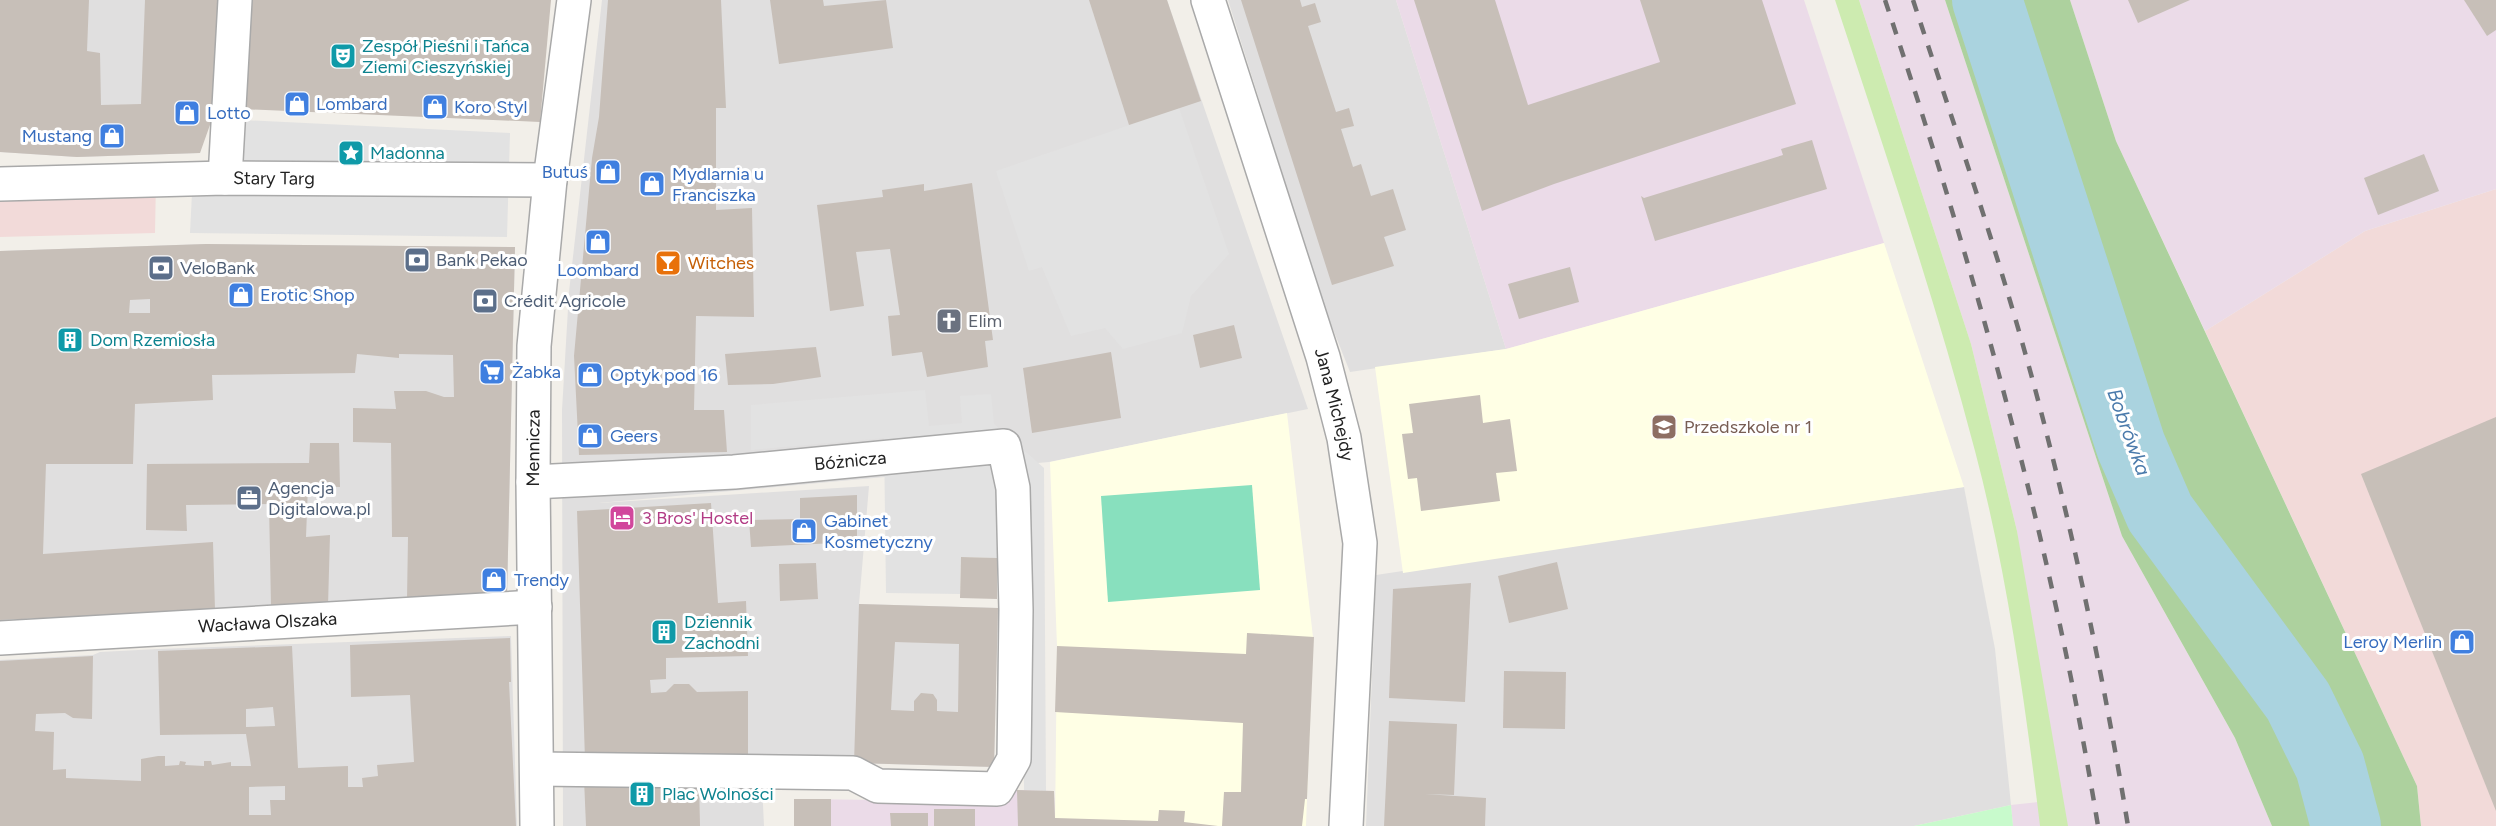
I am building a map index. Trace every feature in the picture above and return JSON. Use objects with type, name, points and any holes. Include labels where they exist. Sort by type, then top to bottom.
[{"type":"street","points":[[225,178],[235,0]]},
{"type":"street","name":"Mennicza","points":[[537,826],[533,482],[534,346],[550,180],[574,0]]},
{"type":"street","name":"Jana Michejdy","points":[[1208,0],[1323,357],[1346,450],[1360,543],[1346,826]]},
{"type":"street","name":"Stary Targ","points":[[0,184],[225,178],[550,180]]},
{"type":"street","name":"Bóżnicza","points":[[533,482],[734,472],[1004,446],[1013,488],[1016,610],[1014,759],[997,789],[878,786],[853,773],[537,770]]},
{"type":"street","name":"Wacława Olszaka","points":[[0,638],[535,607]]},
{"type":"shaded area","points":[[0,0],[224,0],[200,153],[77,157],[0,152]]},
{"type":"shaded area","points":[[602,0],[1167,0],[1308,409],[1049,462],[599,503],[869,486],[859,604],[998,608],[994,767],[854,763],[762,783],[764,826],[563,826],[562,410],[569,292]]},
{"type":"shaded area","points":[[1228,0],[1396,0],[1506,349],[1350,372],[1323,304]]},
{"type":"shaded area","points":[[1396,0],[1804,0],[1884,243],[1506,349]]},
{"type":"shaded area","points":[[1859,0],[1945,0],[2122,536],[2235,738],[2272,826],[2013,826],[2011,805],[2038,802],[2017,531],[1971,344]]},
{"type":"shaded area","points":[[2070,0],[2496,0],[2496,189],[2365,231],[2205,331],[2116,141]]},
{"type":"shaded area","points":[[1179,108],[1229,254],[1191,296],[1182,333],[1123,349],[1105,328],[1071,336],[1042,267],[1029,271],[996,171]]},
{"type":"shaded area","points":[[243,120],[510,133],[507,237],[190,233],[192,193]]},
{"type":"shaded area","points":[[156,180],[155,233],[0,237],[0,184]]},
{"type":"shaded area","points":[[2496,189],[2496,826],[2421,826],[2417,786],[2205,331],[2365,231]]},
{"type":"shaded area","name":"Przedszkole nr 1","points":[[1884,243],[1964,487],[1403,573],[1375,367],[1506,349]]},
{"type":"shaded area","points":[[206,244],[515,247],[507,595],[328,606],[0,620],[0,251]]},
{"type":"shaded area","points":[[925,390],[929,426],[962,423],[960,396],[991,394],[994,424],[1044,468],[1046,791],[1024,790],[1023,559],[961,557],[960,594],[886,593],[884,438],[751,450],[751,405]]},
{"type":"shaded area","points":[[1287,413],[1313,637],[1306,826],[1055,826],[1057,646],[1050,462]]},
{"type":"shaded area","points":[[1964,487],[1995,649],[2011,805],[1914,826],[1366,826],[1376,575]]},
{"type":"shaded area","points":[[511,636],[517,826],[0,826],[0,660],[158,649]]},
{"type":"shaded area","points":[[1017,790],[1054,791],[1055,826],[795,826],[794,799],[969,801]]},
{"type":"green space","points":[[1835,0],[1859,0],[1971,344],[2017,531],[2068,826],[2040,826],[2006,590],[1975,451],[1926,280]]},
{"type":"green space","points":[[1945,0],[2070,0],[2116,141],[2417,786],[2421,826],[2272,826],[2235,738],[2122,536]]},
{"type":"green space","points":[[1252,485],[1260,590],[1108,602],[1101,496]]},
{"type":"green space","points":[[2011,805],[2013,826],[1914,826]]},
{"type":"building","points":[[0,0],[89,0],[87,51],[100,53],[101,105],[141,104],[145,0],[220,0],[216,108],[200,153],[77,157],[0,152]]},
{"type":"building","points":[[245,0],[551,0],[540,122],[241,109]]},
{"type":"building","points":[[608,0],[721,0],[726,108],[716,108],[716,210],[752,208],[754,317],[696,316],[694,410],[724,410],[727,452],[579,455],[574,356],[592,158],[599,117]]},
{"type":"building","points":[[770,0],[823,0],[824,6],[886,0],[893,48],[779,64]]},
{"type":"building","points":[[1089,0],[1167,0],[1201,101],[1129,125]]},
{"type":"building","points":[[1241,0],[1300,0],[1302,7],[1315,3],[1321,22],[1308,26],[1336,112],[1349,108],[1354,126],[1341,129],[1353,167],[1361,164],[1371,196],[1393,189],[1406,230],[1384,237],[1394,266],[1332,285]]},
{"type":"building","points":[[1414,0],[1495,0],[1528,105],[1660,62],[1640,0],[1762,0],[1796,104],[1554,184],[1482,211]]},
{"type":"building","points":[[2128,0],[2190,0],[2138,23]]},
{"type":"building","points":[[2464,0],[2496,0],[2496,30],[2487,36]]},
{"type":"building","points":[[1812,140],[1827,189],[1655,241],[1641,196],[1644,198],[1783,155],[1781,149]]},
{"type":"building","points":[[2424,154],[2439,191],[2378,215],[2364,178]]},
{"type":"building","points":[[972,183],[993,340],[985,341],[988,367],[927,377],[922,352],[892,356],[888,316],[900,315],[890,249],[856,252],[864,306],[830,311],[817,205],[883,197],[882,190],[924,184],[924,191]]},
{"type":"building","points":[[206,244],[515,247],[507,595],[407,599],[408,537],[392,537],[391,443],[353,442],[353,408],[396,409],[394,391],[426,391],[444,397],[454,397],[453,355],[399,354],[399,358],[357,354],[355,373],[212,375],[213,400],[135,404],[133,464],[46,464],[43,554],[213,542],[215,610],[0,620],[0,251]],"holes":[[[150,299],[150,313],[129,313],[130,300]]]},
{"type":"building","points":[[1570,267],[1579,302],[1519,319],[1508,284]]},
{"type":"building","points":[[1234,325],[1242,358],[1200,368],[1193,335]]},
{"type":"building","points":[[816,347],[821,377],[773,384],[728,385],[725,354]]},
{"type":"building","points":[[1111,352],[1121,418],[1032,433],[1023,368]]},
{"type":"building","points":[[1480,395],[1483,423],[1510,419],[1517,471],[1496,473],[1500,501],[1421,511],[1417,478],[1408,479],[1402,434],[1413,433],[1409,404]]},
{"type":"building","name":"Leroy Merlin","points":[[2496,417],[2496,811],[2361,474]]},
{"type":"building","points":[[310,443],[339,443],[340,487],[308,486],[306,537],[330,535],[328,606],[271,606],[269,504],[186,505],[187,531],[146,530],[147,464],[309,463]]},
{"type":"building","name":"Gabinet Kosmetyczny","points":[[857,495],[857,542],[751,547],[749,520],[800,519],[800,498]]},
{"type":"building","points":[[711,503],[718,603],[746,601],[748,656],[666,658],[666,679],[650,680],[651,693],[666,692],[674,684],[689,684],[697,692],[748,691],[748,760],[585,760],[577,511]]},
{"type":"building","points":[[961,557],[997,558],[997,599],[960,598]]},
{"type":"building","points":[[1557,562],[1568,609],[1509,623],[1498,576]]},
{"type":"building","points":[[816,563],[818,599],[780,601],[779,564]]},
{"type":"building","points":[[1471,583],[1465,702],[1389,698],[1393,589]]},
{"type":"building","points":[[859,604],[998,608],[994,767],[854,763]],"holes":[[[895,642],[959,644],[958,712],[937,711],[937,700],[933,694],[921,693],[914,701],[914,711],[891,710]]]},
{"type":"building","points":[[1247,633],[1314,637],[1307,799],[1305,799],[1302,826],[1222,826],[1224,792],[1241,792],[1243,723],[1055,712],[1057,646],[1246,654]]},
{"type":"building","points":[[510,638],[511,682],[509,682],[516,826],[0,826],[0,661],[93,656],[92,719],[73,718],[65,713],[36,714],[35,731],[54,732],[53,770],[66,769],[66,778],[141,781],[141,759],[158,756],[165,756],[165,766],[179,765],[180,761],[186,762],[185,765],[204,766],[204,761],[211,761],[212,765],[231,762],[231,766],[251,766],[246,734],[160,735],[158,651],[292,646],[298,768],[348,766],[348,787],[363,787],[362,778],[378,776],[377,765],[414,762],[410,695],[351,697],[350,645]],"holes":[[[273,707],[275,726],[246,727],[246,709]],[[285,786],[285,800],[270,800],[271,815],[249,815],[249,787]]]},
{"type":"building","points":[[1504,671],[1566,672],[1565,729],[1503,728]]},
{"type":"building","points":[[1389,721],[1457,724],[1454,795],[1425,794],[1486,798],[1485,826],[1384,826]]},
{"type":"building","name":"Plac Wolności","points":[[584,779],[699,780],[700,826],[586,826]]},
{"type":"building","points":[[1017,790],[1054,791],[1055,818],[1158,821],[1159,810],[1185,811],[1184,822],[1218,826],[1018,826]]},
{"type":"building","points":[[794,799],[831,799],[831,826],[794,826]]},
{"type":"building","points":[[934,809],[975,809],[975,826],[934,826]]},
{"type":"building","points":[[890,813],[928,813],[928,826],[891,826]]},
{"type":"waterway","name":"Bobrówka","points":[[1987,0],[2131,446],[2160,513],[2298,701],[2330,766],[2346,826]]},
{"type":"railway","points":[[1885,0],[1950,203],[2008,408],[2058,616],[2098,826]]},
{"type":"railway","points":[[1913,0],[1985,220],[2035,387],[2083,586],[2128,826]]},
{"type":"place","name":"Zespół Pieśni i Tańca Ziemi Cieszyńskiej","points":[[343,56]]},
{"type":"place","name":"Lombard","points":[[297,104]]},
{"type":"place","name":"Koro Styl","points":[[435,107]]},
{"type":"place","name":"Lotto","points":[[187,113]]},
{"type":"place","name":"Mustang","points":[[112,136]]},
{"type":"place","name":"Madonna","points":[[351,153]]},
{"type":"place","name":"Butuś","points":[[608,172]]},
{"type":"place","name":"Mydlarnia u Franciszka","points":[[652,184]]},
{"type":"place","name":"Loombard","points":[[598,242]]},
{"type":"place","name":"Bank Pekao","points":[[417,260]]},
{"type":"place","name":"Witches","points":[[668,263]]},
{"type":"place","name":"VeloBank","points":[[161,268]]},
{"type":"place","name":"Erotic Shop","points":[[241,295]]},
{"type":"place","name":"Crédit Agricole","points":[[485,301]]},
{"type":"place","name":"Elim","points":[[949,321]]},
{"type":"place","name":"Dom Rzemiosła","points":[[70,340]]},
{"type":"place","name":"Żabka","points":[[492,372]]},
{"type":"place","name":"Optyk pod 16","points":[[590,375]]},
{"type":"place","name":"Przedszkole nr 1","points":[[1664,427]]},
{"type":"place","name":"Geers","points":[[590,436]]},
{"type":"place","name":"Agencja Digitalowa.pl","points":[[249,498]]},
{"type":"place","name":"3 Bros' Hostel","points":[[622,518]]},
{"type":"place","name":"Gabinet Kosmetyczny","points":[[804,531]]},
{"type":"place","name":"Trendy","points":[[494,580]]},
{"type":"place","name":"Dziennik Zachodni","points":[[664,632]]},
{"type":"place","name":"Leroy Merlin","points":[[2462,642]]},
{"type":"place","name":"Plac Wolności","points":[[642,794]]}]
